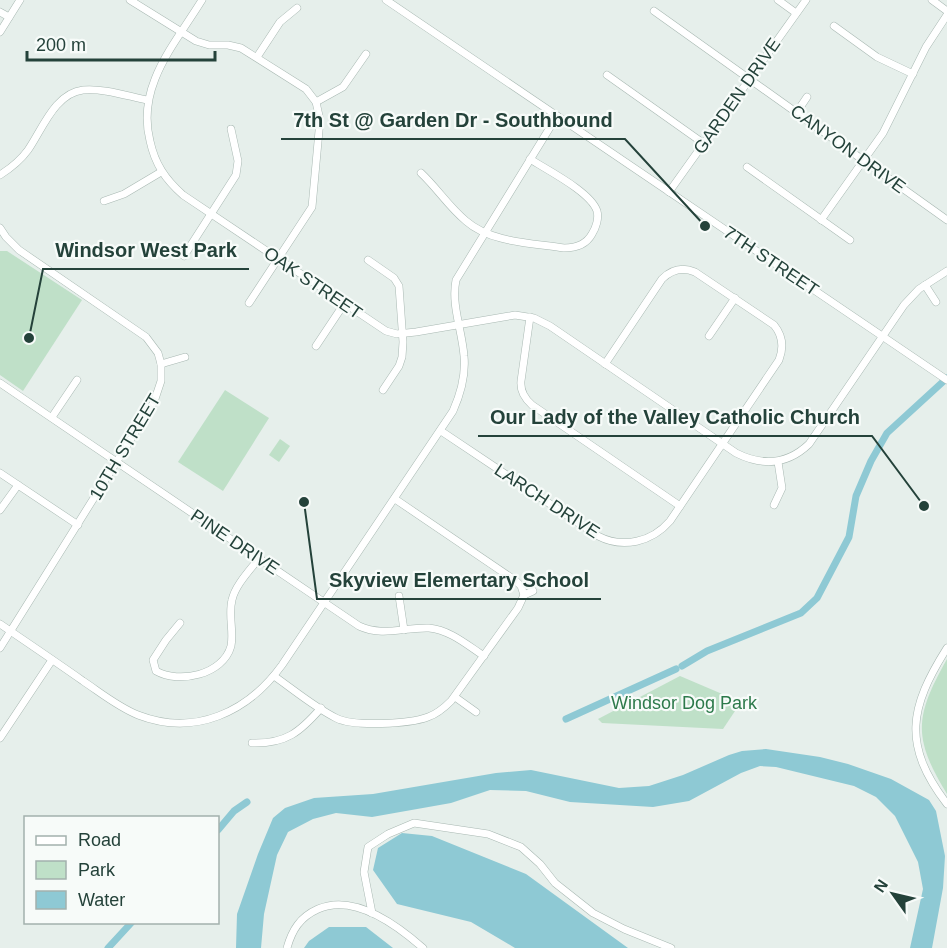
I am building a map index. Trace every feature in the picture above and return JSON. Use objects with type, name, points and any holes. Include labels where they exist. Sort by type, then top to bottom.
[{"type":"street","points":[[0,32],[20,0]]},
{"type":"street","points":[[130,0],[203,44],[237,46],[306,89],[316,102],[320,120],[313,203],[249,303]]},
{"type":"street","name":"OAK STREET","points":[[202,0],[156,75],[147,100],[147,131],[153,154],[161,172],[183,195],[379,328],[402,333],[515,315],[530,317]]},
{"type":"street","name":"7TH STREET","points":[[386,0],[947,380]]},
{"type":"street","points":[[778,0],[796,13]]},
{"type":"street","name":"GARDEN DRIVE","points":[[669,192],[806,0]]},
{"type":"street","points":[[822,220],[883,133],[947,13],[932,0]]},
{"type":"street","points":[[257,57],[280,22],[297,8]]},
{"type":"street","name":"CANYON DRIVE","points":[[654,11],[947,220]]},
{"type":"street","points":[[0,12],[9,17]]},
{"type":"street","points":[[834,26],[877,57],[913,74]]},
{"type":"street","points":[[316,102],[343,87],[366,54]]},
{"type":"street","points":[[607,75],[703,143]]},
{"type":"street","points":[[0,175],[20,159],[58,105],[74,93],[82,90],[100,91],[147,100]]},
{"type":"street","points":[[797,112],[807,97]]},
{"type":"street","points":[[0,624],[117,704],[140,716],[188,723],[214,718],[239,707],[261,690],[274,676],[324,603],[441,431],[456,405],[464,381],[464,354],[455,297],[456,280],[557,116]]},
{"type":"street","points":[[184,256],[237,175],[238,161],[231,129]]},
{"type":"street","points":[[421,173],[465,220],[484,232],[497,237],[564,248],[576,247],[591,237],[598,217],[597,211],[590,199],[530,159]]},
{"type":"street","points":[[747,166],[850,240]]},
{"type":"street","points":[[104,201],[123,194],[161,172]]},
{"type":"street","points":[[0,228],[3,240],[140,331],[154,347],[161,364],[185,357]]},
{"type":"street","points":[[368,260],[394,278],[399,286],[402,357],[399,366],[383,390]]},
{"type":"street","points":[[605,364],[662,279],[678,269],[692,270],[735,298],[709,336]]},
{"type":"street","points":[[680,506],[525,399],[520,381],[530,317],[550,326],[722,443],[751,460],[778,462],[793,456],[809,444],[904,305],[925,285],[947,271]]},
{"type":"street","points":[[925,285],[936,302]]},
{"type":"street","name":"LARCH DRIVE","points":[[441,431],[598,536],[609,541],[636,542],[651,537],[665,527],[779,360],[783,346],[781,336],[774,325],[735,298]]},
{"type":"street","points":[[316,346],[344,304]]},
{"type":"street","name":"10TH STREET","points":[[0,648],[158,396],[161,364]]},
{"type":"street","points":[[52,417],[77,380]]},
{"type":"street","name":"PINE DRIVE","points":[[0,383],[231,540],[260,557],[324,603],[366,629],[384,632],[428,628],[447,633],[484,656]]},
{"type":"street","points":[[774,505],[782,488],[778,462]]},
{"type":"street","points":[[0,472],[78,525]]},
{"type":"street","points":[[0,510],[18,485]]},
{"type":"street","points":[[395,499],[516,582],[521,586],[524,595]]},
{"type":"street","points":[[180,623],[153,660],[156,671],[174,676],[191,676],[208,671],[221,662],[231,645],[233,595],[260,557]]},
{"type":"street","points":[[274,676],[336,718],[352,723],[407,722],[433,715],[442,710],[455,697],[518,608],[524,595],[533,591]]},
{"type":"street","points":[[399,596],[405,630]]},
{"type":"street","points":[[947,648],[923,690],[915,731],[923,767],[947,804]]},
{"type":"street","points":[[0,738],[52,660]]},
{"type":"street","points":[[455,697],[476,712]]},
{"type":"street","points":[[252,743],[276,742],[293,735],[306,725],[321,708]]},
{"type":"street","points":[[372,913],[364,872],[368,847],[388,834],[414,823],[488,834],[521,848],[540,864],[555,883],[593,913],[624,929],[671,948]]},
{"type":"street","points":[[287,948],[291,933],[306,915],[328,905],[349,906],[372,913],[423,948]]},
{"type":"green space","points":[[0,251],[7,251],[82,300],[23,391],[0,375]]},
{"type":"green space","points":[[225,390],[269,418],[223,491],[178,462]]},
{"type":"green space","points":[[280,439],[290,446],[279,462],[269,455]]},
{"type":"green space","points":[[947,659],[947,794],[928,757],[923,741],[922,726],[929,696]]},
{"type":"green space","name":"Windsor Dog Park","points":[[680,676],[741,702],[723,729],[602,723],[598,719]]},
{"type":"water","points":[[766,749],[820,757],[848,764],[891,779],[929,800],[936,811],[945,856],[943,888],[932,948],[910,948],[923,889],[918,862],[895,816],[876,797],[854,786],[776,767],[760,766],[741,773],[689,801],[653,807],[570,802],[526,791],[490,790],[451,803],[372,817],[336,813],[313,819],[288,832],[277,855],[264,914],[261,948],[236,948],[237,914],[258,854],[273,818],[285,808],[314,798],[373,794],[496,773],[531,770],[619,788],[649,786],[683,775],[729,755],[742,751]]},
{"type":"water","points":[[402,833],[432,836],[526,874],[628,948],[515,948],[471,922],[397,904],[373,870],[378,848]]},
{"type":"water","points":[[329,927],[366,927],[393,948],[304,948],[309,941]]},
{"type":"waterway","points":[[682,666],[707,651],[801,613],[817,598],[849,537],[856,496],[871,461],[887,433],[947,378]]},
{"type":"waterway","points":[[566,719],[676,669]]},
{"type":"waterway","points":[[219,829],[234,811],[247,802]]},
{"type":"waterway","points":[[108,948],[130,924]]},
{"type":"place","name":"7th St @ Garden Dr - Southbound","points":[[705,226]]},
{"type":"place","name":"Windsor West Park","points":[[29,338]]},
{"type":"place","name":"Skyview Elemertary School","points":[[304,502]]},
{"type":"place","name":"Our Lady of the Valley Catholic Church","points":[[924,506]]}]
